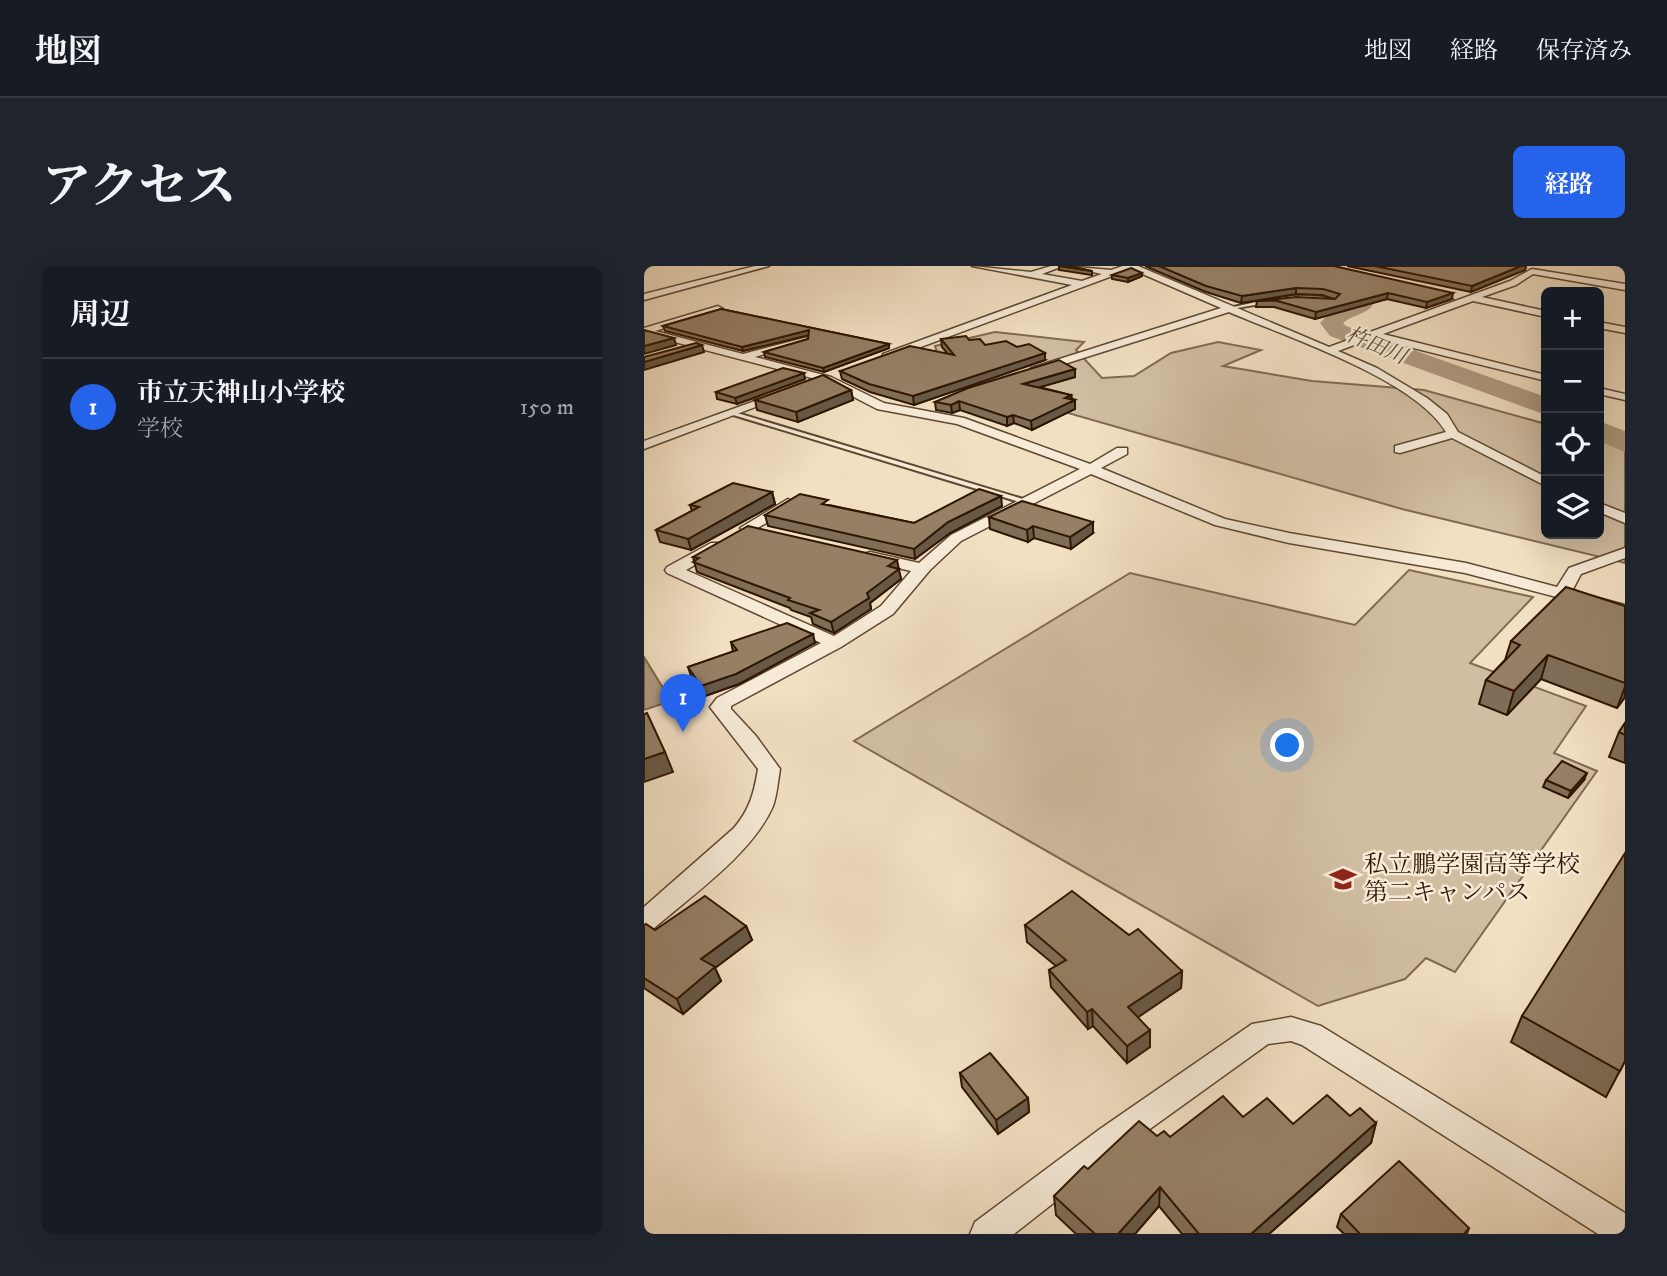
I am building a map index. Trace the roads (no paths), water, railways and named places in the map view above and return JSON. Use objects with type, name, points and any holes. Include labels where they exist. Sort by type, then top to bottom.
[{"type":"street","points":[[644,297],[765,266]]},
{"type":"street","points":[[976,266],[1085,284]]},
{"type":"street","points":[[1031,275],[1059,266]]},
{"type":"street","points":[[1069,266],[1114,273]]},
{"type":"street","points":[[875,361],[1131,266],[1373,370],[1423,400],[1443,417],[1453,434],[1541,479]]},
{"type":"street","points":[[1329,351],[1513,284],[1532,268],[1625,287]]},
{"type":"street","points":[[1459,295],[1541,313]]},
{"type":"street","points":[[1027,373],[1231,308]]},
{"type":"street","points":[[644,331],[718,309]]},
{"type":"street","points":[[1604,326],[1625,330]]},
{"type":"street","points":[[644,331],[833,377],[881,406],[910,414],[960,421],[1089,468],[1220,522],[1289,538],[1466,568],[1625,610]]},
{"type":"street","points":[[1364,338],[1541,377]]},
{"type":"street","points":[[744,357],[804,339]]},
{"type":"street","points":[[670,353],[696,345]]},
{"type":"street","points":[[644,445],[833,377]]},
{"type":"street","points":[[1604,392],[1625,397]]},
{"type":"street","points":[[910,414],[932,405]]},
{"type":"street","points":[[1400,449],[1453,434]]},
{"type":"street","points":[[644,922],[719,855],[754,820],[762,806],[769,769],[720,707],[835,643],[887,610],[922,569],[956,538],[1122,451]]},
{"type":"street","points":[[789,503],[673,570],[835,643]]},
{"type":"street","points":[[1604,510],[1625,519]]},
{"type":"street","points":[[738,534],[775,534]]},
{"type":"street","points":[[855,553],[922,569]]},
{"type":"street","points":[[1562,593],[1575,571],[1625,553]]},
{"type":"street","points":[[988,1234],[1111,1139],[1262,1033],[1291,1029],[1311,1035],[1625,1232]]},
{"type":"lane","points":[[1231,308],[1284,296],[1307,299],[1317,297],[1335,302]]},
{"type":"lane","points":[[732,413],[1029,502]]},
{"type":"waterway","name":"杵田川","points":[[1195,266],[1205,268],[1208,276],[1215,279],[1291,281],[1360,299],[1362,305],[1344,311],[1331,323],[1338,331],[1541,405]]},
{"type":"waterway","name":"杵田川","points":[[1604,432],[1625,443]]},
{"type":"place","name":"市立天神山小学校","points":[[683,732]]},
{"type":"place","name":"私立鵬学園高等学校 第二キャンパス","points":[[1343,879]]}]
